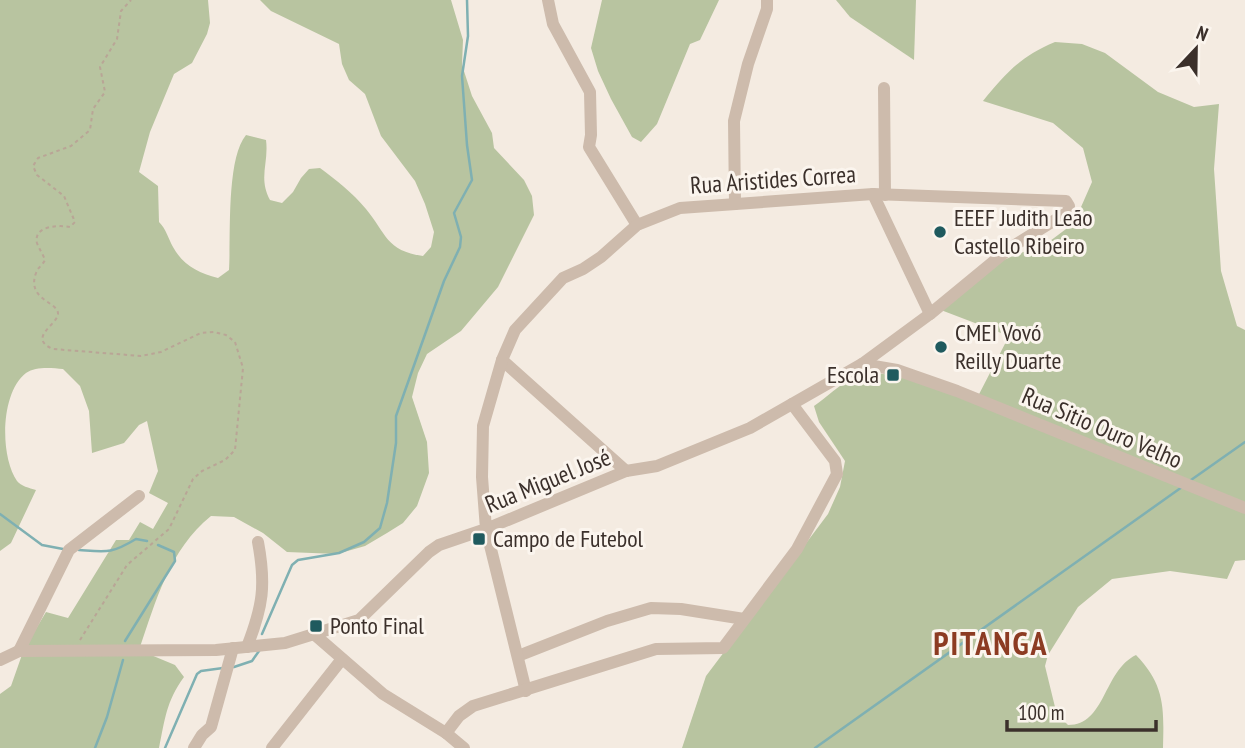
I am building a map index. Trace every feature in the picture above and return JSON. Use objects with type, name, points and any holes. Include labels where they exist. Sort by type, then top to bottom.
[{"type":"street","points":[[548,0],[553,24],[590,92],[589,147],[637,225]]},
{"type":"street","points":[[735,204],[734,121],[748,64],[767,9],[767,0]]},
{"type":"street","points":[[884,88],[879,195],[930,314]]},
{"type":"street","name":"Rua Aristides Correa","points":[[526,691],[486,529],[482,477],[483,426],[502,360],[515,330],[563,278],[601,257],[637,225],[680,208],[879,195],[1066,201],[1069,206]]},
{"type":"street","name":"Rua Miguel José","points":[[0,660],[19,651],[240,647],[285,643],[359,620],[439,545],[486,529],[626,471],[657,466],[750,428],[862,364],[930,314],[1010,248],[1068,212],[1069,206]]},
{"type":"street","points":[[502,360],[626,471]]},
{"type":"street","name":"Rua Sitio Ouro Velho","points":[[862,364],[897,370],[957,391],[1245,508]]},
{"type":"street","points":[[446,733],[459,716],[473,706],[656,649],[723,648],[797,549],[837,474],[835,461],[792,404]]},
{"type":"street","points":[[19,651],[69,550],[139,496]]},
{"type":"street","points":[[194,748],[211,727],[240,647],[259,617],[264,574],[258,542]]},
{"type":"street","points":[[518,656],[607,621],[651,608],[744,619]]},
{"type":"street","points":[[315,635],[383,694],[446,733],[464,748]]},
{"type":"street","points":[[272,748],[342,659]]},
{"type":"path","points":[[74,650],[127,565],[169,528],[192,479],[232,454],[237,440],[243,384],[243,368],[238,347],[231,338],[220,332],[201,334],[161,352],[134,357],[53,349],[43,340],[44,333],[57,318],[58,312],[36,292],[35,274],[45,260],[37,237],[54,225],[70,227],[75,222],[64,196],[37,175],[34,163],[38,158],[71,146],[90,130],[93,109],[106,89],[100,75],[102,63],[117,39],[121,11],[131,0]]},
{"type":"green space","points":[[0,0],[208,0],[210,23],[207,34],[192,63],[174,74],[150,132],[139,172],[158,186],[159,222],[173,247],[186,263],[204,274],[218,278],[229,270],[232,180],[235,162],[246,135],[266,140],[264,177],[270,200],[282,203],[309,169],[320,168],[361,203],[388,240],[401,250],[423,256],[431,247],[434,232],[415,181],[381,136],[365,94],[349,80],[342,64],[339,44],[271,11],[260,0],[451,0],[463,40],[462,65],[472,96],[492,133],[494,148],[524,180],[532,196],[534,215],[498,287],[461,331],[427,354],[418,373],[412,397],[427,442],[429,473],[417,506],[403,523],[365,546],[337,554],[287,552],[263,533],[234,517],[211,516],[184,544],[166,577],[139,650],[175,665],[184,677],[170,703],[159,748],[0,748],[0,694],[11,686],[24,649],[46,612],[68,618],[116,540],[129,540],[140,522],[153,529],[168,503],[149,493],[158,471],[147,421],[139,425],[124,443],[92,453],[89,411],[80,386],[63,369],[34,369],[17,382],[11,395],[5,426],[11,470],[23,486],[36,490],[11,543],[0,551]]},
{"type":"green space","points":[[602,0],[719,0],[700,40],[690,44],[657,124],[641,142],[632,137],[611,99],[591,48]]},
{"type":"green space","points":[[836,0],[916,0],[914,60],[850,17]]},
{"type":"green space","points":[[1055,42],[1082,44],[1105,53],[1158,92],[1194,107],[1219,104],[1214,169],[1221,271],[1237,326],[1245,330],[1245,560],[1235,561],[1227,579],[1170,571],[1112,579],[1078,607],[1048,655],[1045,666],[1055,707],[1068,725],[1080,723],[1090,716],[1117,673],[1136,655],[1158,687],[1163,709],[1163,748],[682,748],[706,676],[828,514],[840,487],[845,461],[819,422],[814,406],[849,380],[866,374],[914,380],[975,402],[1009,336],[933,307],[1001,261],[1050,241],[1074,223],[1092,182],[1083,148],[1053,123],[983,101],[1015,66]]},
{"type":"waterway","points":[[262,634],[292,565],[298,560],[339,553],[364,542],[380,528],[387,503],[396,443],[396,416],[444,281],[460,247],[461,237],[454,213],[472,180],[462,76],[468,36],[467,0]]},
{"type":"waterway","points":[[1191,480],[1245,442]]},
{"type":"waterway","points":[[815,748],[1182,487]]},
{"type":"waterway","points":[[0,514],[42,545],[63,549]]},
{"type":"waterway","points":[[79,550],[109,551],[136,539],[147,541]]},
{"type":"waterway","points":[[125,641],[175,561],[174,552],[158,545]]},
{"type":"waterway","points":[[234,667],[252,661],[259,651]]},
{"type":"waterway","points":[[95,748],[123,660]]},
{"type":"waterway","points":[[165,748],[197,674],[223,668]]},
{"type":"place","name":"EEEF Judith Leão Castello Ribeiro","points":[[940,232]]},
{"type":"place","name":"CMEI Vovó Reilly Duarte","points":[[941,347]]},
{"type":"place","name":"Escola","points":[[893,375]]},
{"type":"place","name":"Campo de Futebol","points":[[479,539]]},
{"type":"place","name":"Ponto Final","points":[[316,626]]},
{"type":"district","name":"PITANGA","points":[[991,644]]}]
